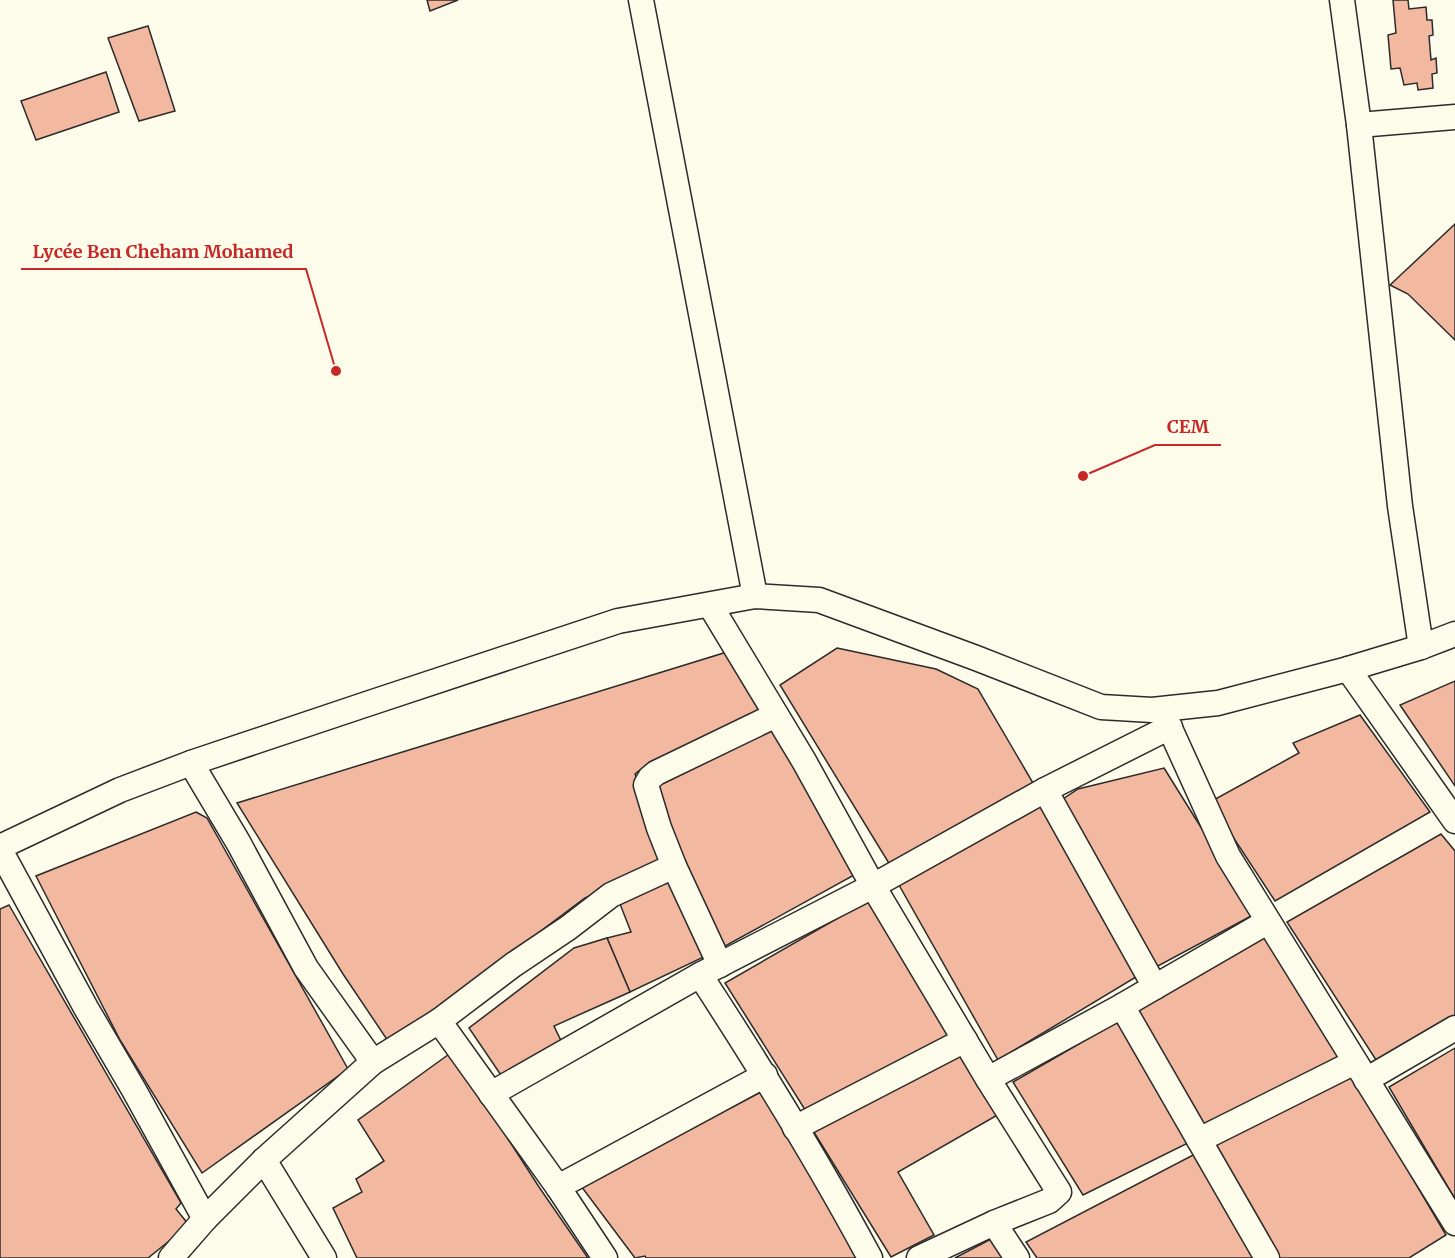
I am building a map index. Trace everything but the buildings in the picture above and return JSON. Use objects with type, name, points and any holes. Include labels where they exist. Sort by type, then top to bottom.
[{"type":"street","points":[[641,0],[754,596]]},
{"type":"street","points":[[1342,0],[1359,125],[1400,506],[1421,647]]},
{"type":"street","points":[[1359,125],[1455,117]]},
{"type":"street","points":[[205,1218],[86,1008],[0,848],[120,790],[192,763],[618,621],[754,596],[819,600],[1101,707],[1166,718]]},
{"type":"street","points":[[710,604],[804,761],[873,886],[988,1079],[1059,1192],[1049,1201],[994,1223],[919,1258]]},
{"type":"street","points":[[491,1094],[710,970],[873,886],[1045,790],[1166,718],[1348,669],[1455,634]]},
{"type":"street","points":[[1348,669],[1455,821]]},
{"type":"street","points":[[776,716],[656,773],[646,785],[710,970],[765,1075],[870,1258]]},
{"type":"street","points":[[1166,718],[1228,856],[1455,1222]]},
{"type":"street","points":[[192,763],[238,842],[306,968],[373,1062]]},
{"type":"street","points":[[1045,790],[1155,987]]},
{"type":"street","points":[[171,1258],[205,1218],[264,1160],[373,1062],[439,1022],[513,965],[568,928],[611,895],[674,866]]},
{"type":"street","points":[[988,1079],[1122,1006],[1268,922]]},
{"type":"street","points":[[1122,1006],[1268,1258]]},
{"type":"street","points":[[439,1022],[558,1187],[605,1258]]},
{"type":"street","points":[[1199,1140],[1455,1028]]},
{"type":"street","points":[[795,1128],[965,1040]]},
{"type":"street","points":[[558,1187],[765,1075]]},
{"type":"street","points":[[264,1160],[324,1258]]},
{"type":"street","points":[[994,1223],[1017,1258]]},
{"type":"place","name":"Lycée Ben Cheham Mohamed","points":[[336,371]]},
{"type":"place","name":"CEM","points":[[1083,476]]}]
